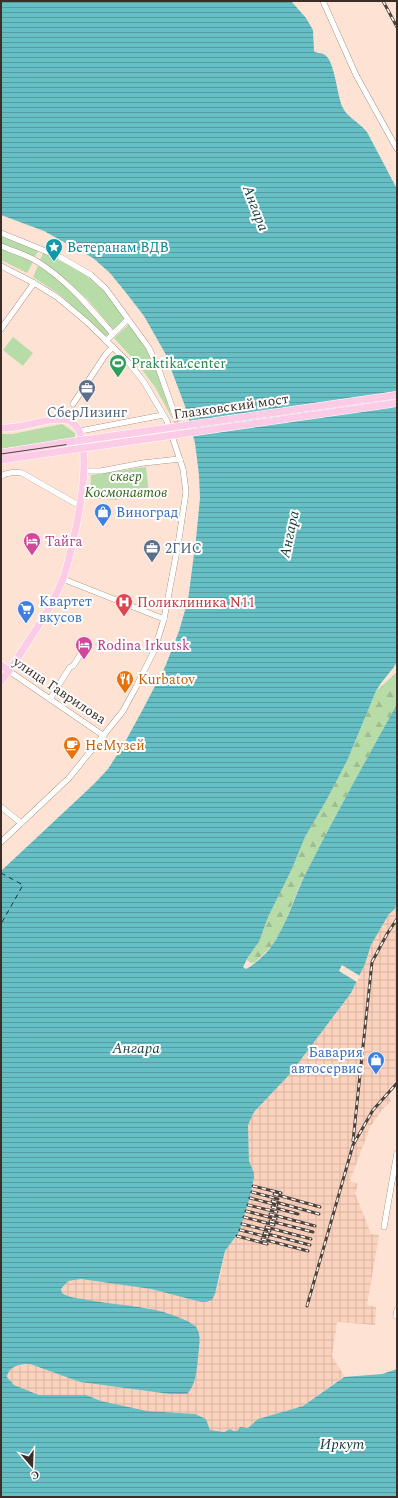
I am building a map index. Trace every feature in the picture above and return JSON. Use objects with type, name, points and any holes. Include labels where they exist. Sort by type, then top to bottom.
[{"type":"main road","name":"Глазковский мост","points":[[70,446],[397,395]]},
{"type":"main road","name":"Глазковский мост","points":[[70,446],[397,403]]},
{"type":"main road","points":[[1,428],[20,427],[50,420],[63,419],[71,422],[80,431],[84,471],[80,506],[63,579],[52,603],[9,671],[1,681]]},
{"type":"main road","points":[[1,453],[70,446]]},
{"type":"main road","points":[[1,460],[70,446]]},
{"type":"main road","name":"улица Гаврилова","points":[[1,665],[9,671]]},
{"type":"street","points":[[323,1],[356,75],[397,149]]},
{"type":"street","points":[[1,233],[60,257],[91,275],[106,289],[149,348],[160,370],[176,418]]},
{"type":"street","points":[[1,246],[36,261],[57,275],[80,297],[113,334]]},
{"type":"street","points":[[1,266],[57,297],[129,363],[144,382],[167,421],[183,469],[186,492],[178,545],[164,618],[154,651],[136,687],[123,711],[68,778],[1,842]]},
{"type":"street","points":[[1,329],[34,283]]},
{"type":"street","points":[[106,341],[128,319]]},
{"type":"street","points":[[73,404],[106,354],[113,347]]},
{"type":"street","points":[[80,431],[163,415]]},
{"type":"street","points":[[84,471],[101,471],[144,463],[180,459]]},
{"type":"street","points":[[1,476],[15,472],[22,473],[80,506]]},
{"type":"street","points":[[63,579],[164,618]]},
{"type":"street","points":[[50,699],[70,667],[74,666],[82,652]]},
{"type":"street","name":"улица Гаврилова","points":[[9,671],[104,736]]},
{"type":"street","points":[[1,807],[21,823]]},
{"type":"street","points":[[384,1227],[397,1154]]},
{"type":"shaded area","points":[[397,902],[397,1079],[387,1091],[391,1101],[381,1111],[370,1127],[350,1181],[358,1184],[355,1193],[371,1234],[379,1235],[367,1305],[376,1307],[375,1325],[337,1322],[332,1356],[344,1376],[303,1406],[258,1419],[248,1428],[239,1428],[237,1431],[229,1429],[224,1432],[210,1430],[206,1419],[195,1414],[147,1411],[101,1401],[86,1395],[39,1395],[14,1385],[7,1377],[10,1369],[30,1364],[80,1382],[170,1394],[187,1394],[200,1346],[199,1334],[196,1328],[149,1308],[106,1304],[71,1297],[62,1293],[61,1289],[68,1281],[81,1279],[151,1289],[201,1302],[206,1302],[213,1298],[220,1278],[225,1251],[239,1232],[253,1187],[254,1173],[249,1161],[248,1125],[254,1112],[290,1074],[351,993],[365,964],[371,945],[389,914],[395,909]]},
{"type":"green space","points":[[1,235],[39,250],[34,258],[1,244]]},
{"type":"green space","points":[[1,248],[33,262],[27,273],[1,260]]},
{"type":"green space","points":[[43,253],[81,271],[105,292],[126,319],[114,330],[87,299],[40,260]]},
{"type":"green space","points":[[38,266],[58,278],[110,334],[107,337],[59,294],[33,277]]},
{"type":"green space","points":[[129,324],[149,352],[157,369],[172,418],[155,387],[137,363],[114,338]]},
{"type":"green space","points":[[13,337],[33,353],[23,366],[3,350]]},
{"type":"green space","points":[[62,424],[75,433],[75,438],[1,449],[1,434],[12,434]]},
{"type":"green space","name":"сквер Космонавтов","points":[[146,467],[149,495],[115,500],[90,498],[91,475]]},
{"type":"green space","points":[[397,672],[397,704],[299,887],[283,927],[271,947],[254,963],[250,963],[247,959],[259,942],[268,917],[291,871],[305,837],[347,761],[376,691]]},
{"type":"water","points":[[1,1],[291,1],[306,18],[313,30],[314,51],[325,55],[331,64],[343,108],[347,114],[367,132],[397,189],[396,663],[376,691],[347,761],[305,837],[291,871],[268,917],[259,942],[243,967],[246,969],[263,956],[269,950],[282,930],[306,873],[339,809],[397,704],[397,902],[395,909],[389,914],[371,945],[365,964],[351,993],[290,1074],[254,1112],[248,1125],[249,1161],[254,1173],[250,1197],[239,1232],[225,1251],[215,1294],[212,1300],[201,1302],[151,1289],[81,1279],[68,1281],[61,1289],[62,1293],[71,1297],[135,1306],[169,1314],[191,1323],[196,1327],[200,1338],[196,1377],[187,1394],[170,1394],[80,1382],[30,1364],[16,1366],[10,1370],[7,1377],[14,1385],[39,1395],[86,1395],[101,1401],[147,1411],[195,1414],[206,1419],[210,1430],[224,1432],[230,1429],[237,1431],[240,1427],[248,1428],[258,1419],[303,1406],[344,1377],[382,1374],[397,1369],[397,1497],[1,1497],[1,871],[108,769],[124,744],[143,709],[165,667],[179,631],[188,600],[200,498],[195,443],[185,406],[165,353],[144,316],[110,273],[93,258],[44,231],[1,215]]},
{"type":"pier","points":[[342,965],[360,976],[357,982],[339,971]]},
{"type":"ferry route","points":[[1,873],[23,885],[1,924]]},
{"type":"tunnel","points":[[176,418],[180,438]]},
{"type":"tram line","points":[[1,454],[397,397]]},
{"type":"railway","points":[[383,1],[397,27]]},
{"type":"railway","points":[[353,1141],[372,962],[397,919]]},
{"type":"railway","points":[[307,1306],[353,1145],[373,1110],[397,1083]]},
{"type":"railway","points":[[253,1186],[281,1193]]},
{"type":"railway","points":[[252,1192],[278,1199]]},
{"type":"railway","points":[[274,1194],[320,1207]]},
{"type":"railway","points":[[250,1198],[277,1205]]},
{"type":"railway","points":[[272,1201],[319,1214]]},
{"type":"railway","points":[[248,1205],[277,1212]]},
{"type":"railway","points":[[272,1207],[298,1214]]},
{"type":"railway","points":[[246,1211],[276,1219]]},
{"type":"railway","points":[[270,1214],[315,1226]]},
{"type":"railway","points":[[244,1217],[274,1225]]},
{"type":"railway","points":[[270,1221],[313,1232]]},
{"type":"railway","points":[[242,1224],[270,1231]]},
{"type":"railway","points":[[266,1227],[311,1239]]},
{"type":"railway","points":[[240,1230],[268,1237]]},
{"type":"railway","points":[[264,1233],[310,1245]]},
{"type":"railway","points":[[237,1236],[267,1244]]},
{"type":"railway","points":[[262,1239],[308,1251]]},
{"type":"place","name":"Ветеранам ВДВ","points":[[54,262]]},
{"type":"place","name":"Praktika.center","points":[[118,378]]},
{"type":"place","name":"СберЛизинг","points":[[87,403]]},
{"type":"place","name":"Виноград","points":[[103,527]]},
{"type":"place","name":"Тайга","points":[[32,556]]},
{"type":"place","name":"2ГИС","points":[[152,563]]},
{"type":"place","name":"Поликлиника N11","points":[[124,617]]},
{"type":"place","name":"Квартет вкусов","points":[[26,624]]},
{"type":"place","name":"Rodina Irkutsk","points":[[84,660]]},
{"type":"place","name":"Kurbatov","points":[[125,694]]},
{"type":"place","name":"НеМузей","points":[[72,760]]},
{"type":"place","name":"Бавария автосервис","points":[[376,1075]]},
{"type":"water label","name":"Ангара","points":[[256,208]]},
{"type":"water label","name":"Ангара","points":[[289,534]]},
{"type":"water label","name":"Ангара","points":[[136,1048]]},
{"type":"water label","name":"Иркут","points":[[342,1444]]}]
